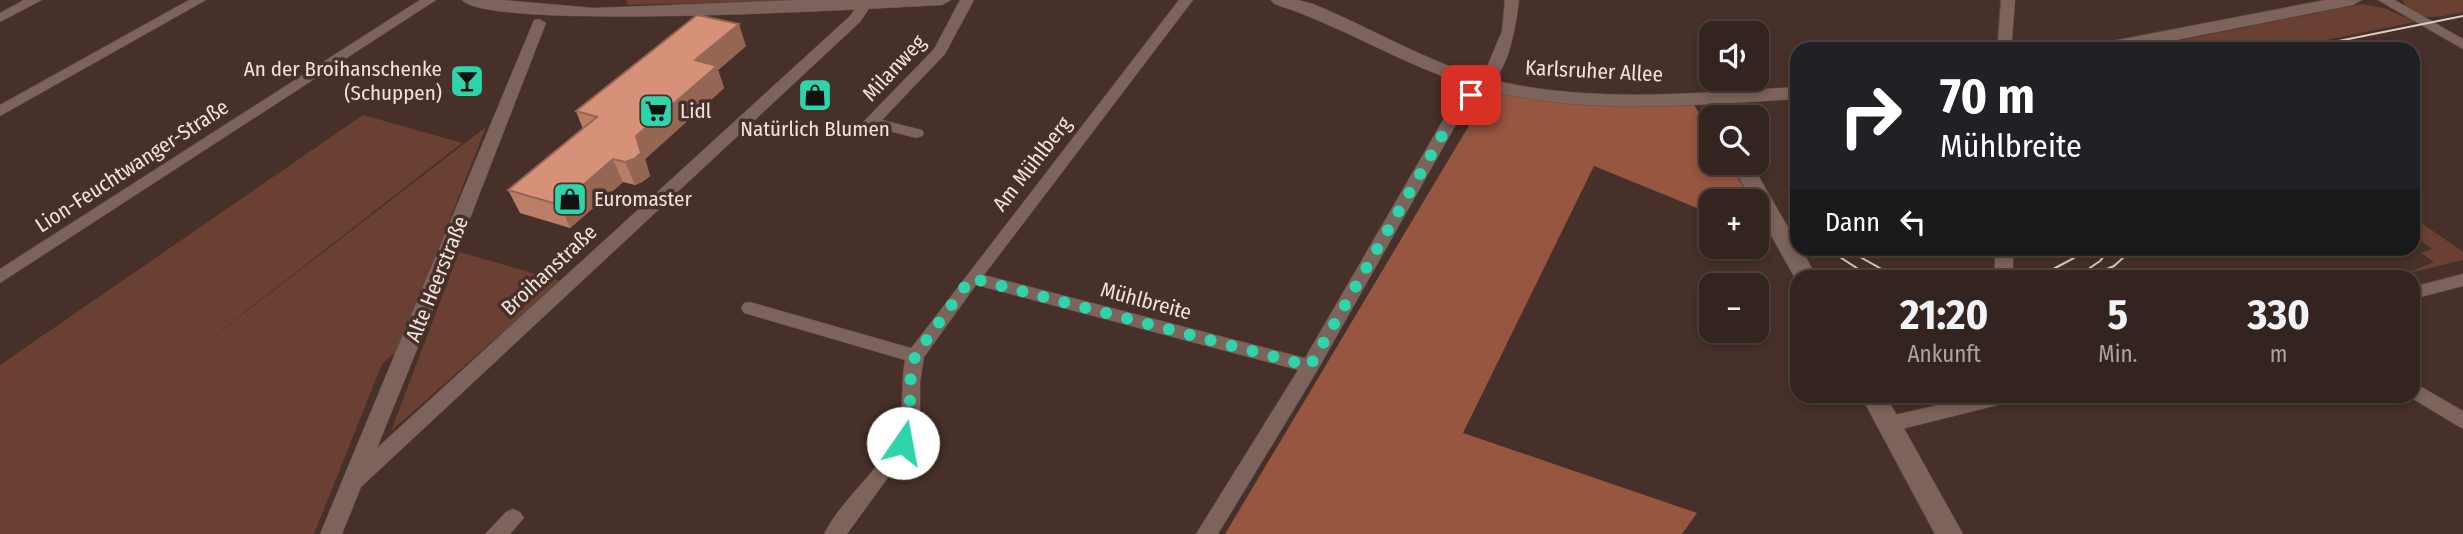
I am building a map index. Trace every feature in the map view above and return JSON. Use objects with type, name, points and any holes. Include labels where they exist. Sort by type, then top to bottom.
[{"type":"street","points":[[0,18],[35,0]]},
{"type":"street","points":[[0,111],[199,0]]},
{"type":"street","name":"Lion-Feuchtwanger-Straße","points":[[0,277],[429,0]]},
{"type":"street","points":[[471,0],[522,9],[594,13],[942,0]]},
{"type":"street","name":"Milanweg","points":[[916,133],[871,122],[940,51],[967,0]]},
{"type":"street","name":"Am Mühlberg","points":[[835,534],[903,443],[910,417],[910,382],[915,356],[971,278],[1084,136],[1186,0]]},
{"type":"street","name":"Karlsruher Allee","points":[[1280,0],[1328,16],[1431,64],[1483,83],[1567,96],[1706,97],[1790,93]]},
{"type":"street","points":[[1490,76],[1509,32],[1512,0]]},
{"type":"street","points":[[2005,40],[2008,0]]},
{"type":"street","points":[[2135,42],[2325,2],[2353,0]]},
{"type":"street","points":[[2385,0],[2463,46]]},
{"type":"street","name":"Broihanstraße","points":[[353,482],[855,19],[865,4]]},
{"type":"street","name":"Alte Heerstraße","points":[[331,534],[539,23]]},
{"type":"street","points":[[1207,534],[1310,366],[1451,120],[1471,95]]},
{"type":"street","points":[[1706,97],[1710,105]]},
{"type":"street","points":[[1748,175],[1790,250]]},
{"type":"street","name":"Mühlbreite","points":[[971,278],[1310,366]]},
{"type":"street","points":[[2420,291],[2463,280]]},
{"type":"street","points":[[750,308],[915,356]]},
{"type":"street","points":[[2420,393],[2463,421]]},
{"type":"street","points":[[1878,403],[1949,534]]},
{"type":"street","points":[[1891,424],[1977,403]]},
{"type":"street","points":[[496,534],[513,518]]},
{"type":"shaded area","points":[[626,0],[799,0],[628,5]]},
{"type":"shaded area","points":[[2402,0],[2463,0],[2463,12],[2438,17],[2422,16],[2408,8]]},
{"type":"shaded area","points":[[2362,4],[2384,8],[2415,22],[2316,42],[2172,42]]},
{"type":"shaded area","points":[[1489,92],[1591,102],[1693,103],[1699,113],[1699,175],[1736,175],[1744,188],[1699,189],[1699,209],[1594,166],[1463,433],[1697,513],[1682,534],[1225,534]]},
{"type":"shaded area","points":[[363,115],[462,143],[187,357],[486,127],[399,349],[382,364],[314,534],[0,534],[0,365]]},
{"type":"shaded area","points":[[2420,222],[2463,252],[2463,260],[2415,270],[2434,262],[2421,253],[2432,249],[2420,240]]},
{"type":"shaded area","points":[[459,252],[561,281],[391,431]]},
{"type":"building","points":[[697,15],[739,24],[695,60],[717,66],[636,136],[641,153],[625,162],[613,159],[560,205],[508,190],[597,117],[576,111]]},
{"type":"tram line","points":[[2334,42],[2463,16]]},
{"type":"tram line","points":[[1838,256],[1860,270]]},
{"type":"tram line","points":[[1858,256],[1883,270]]},
{"type":"tram line","points":[[2051,270],[2076,256]]},
{"type":"tram line","points":[[2087,270],[2104,256]]},
{"type":"tram line","points":[[2104,270],[2125,256]]},
{"type":"place","name":"An der Broihanschenke (Schuppen)","points":[[467,81]]},
{"type":"place","name":"Natürlich Blumen","points":[[815,95]]},
{"type":"place","name":"Lidl","points":[[656,111]]},
{"type":"place","name":"Euromaster","points":[[570,199]]},
{"type":"route","points":[[903,443],[910,417],[910,382],[915,356],[971,278],[1310,366],[1451,120],[1471,95]]}]
